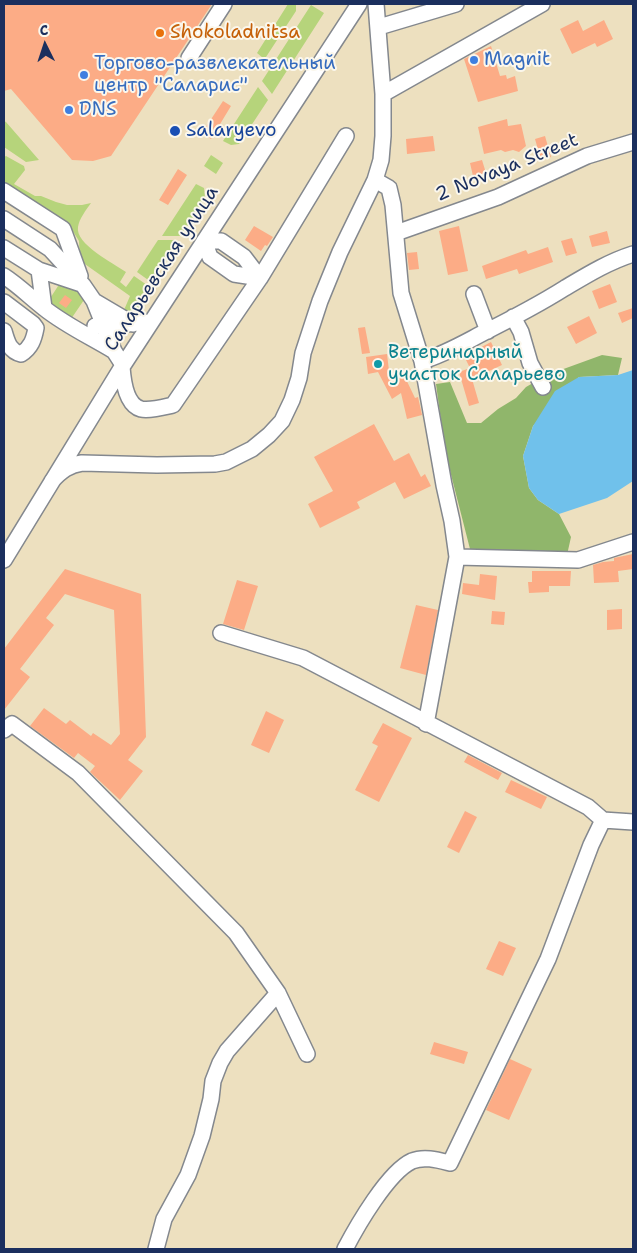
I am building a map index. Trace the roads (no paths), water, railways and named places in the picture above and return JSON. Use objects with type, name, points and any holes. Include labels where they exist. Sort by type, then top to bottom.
[{"type":"street","points":[[189,58],[224,4]]},
{"type":"street","name":"Саларьевская улица","points":[[4,560],[122,366],[359,4]]},
{"type":"street","points":[[52,480],[60,472],[75,464],[82,463],[158,465],[215,464],[226,462],[244,454],[270,435],[282,421],[292,400],[299,378],[303,353],[320,301],[340,252],[375,180],[380,160],[383,136],[383,94],[376,4]]},
{"type":"street","points":[[379,27],[456,4]]},
{"type":"street","points":[[383,94],[542,4]]},
{"type":"street","points":[[4,218],[50,249],[83,285],[94,301],[122,366],[123,382],[135,406],[142,410],[173,406],[260,278],[346,136]]},
{"type":"street","name":"2 Novaya Street","points":[[396,233],[498,197],[587,156],[633,142]]},
{"type":"street","points":[[375,180],[389,188],[396,233],[401,293],[422,361],[457,557],[426,724]]},
{"type":"street","points":[[4,191],[63,229],[83,285]]},
{"type":"street","points":[[204,241],[221,241],[244,257],[260,278]]},
{"type":"street","points":[[4,248],[39,270],[83,285]]},
{"type":"street","points":[[422,361],[438,356],[488,331],[592,272],[633,254]]},
{"type":"street","points":[[39,270],[44,308]]},
{"type":"street","points":[[4,276],[44,308],[114,351]]},
{"type":"street","points":[[474,294],[488,331]]},
{"type":"street","points":[[94,301],[133,324]]},
{"type":"street","points":[[4,302],[36,328],[32,344],[21,354],[14,352],[8,346],[4,331]]},
{"type":"street","points":[[513,318],[522,332],[530,363],[543,387]]},
{"type":"street","points":[[69,325],[105,327],[151,322]]},
{"type":"street","points":[[457,557],[578,560],[633,542]]},
{"type":"street","points":[[221,633],[303,658],[426,724],[588,807],[603,820],[633,822]]},
{"type":"street","points":[[4,730],[12,724],[78,774],[236,933],[278,993],[306,1054]]},
{"type":"street","points":[[345,1249],[365,1212],[398,1172],[412,1161],[431,1158],[450,1163],[548,959],[591,845],[603,820]]},
{"type":"street","points":[[156,1249],[164,1219],[188,1175],[202,1136],[214,1081],[220,1063],[278,993]]},
{"type":"water","points":[[633,370],[633,481],[607,498],[559,514],[538,500],[529,488],[523,456],[533,426],[555,391],[579,377],[618,375]]},
{"type":"place","name":"Shokoladnitsa","points":[[160,33]]},
{"type":"place","name":"Magnit","points":[[474,60]]},
{"type":"place","name":"Торгово-развлекательный центр \"Саларис\"","points":[[84,75]]},
{"type":"place","name":"DNS","points":[[69,110]]},
{"type":"place","name":"Salaryevo","points":[[175,131]]},
{"type":"place","name":"Ветеринарный участок Саларьево","points":[[378,364]]}]
